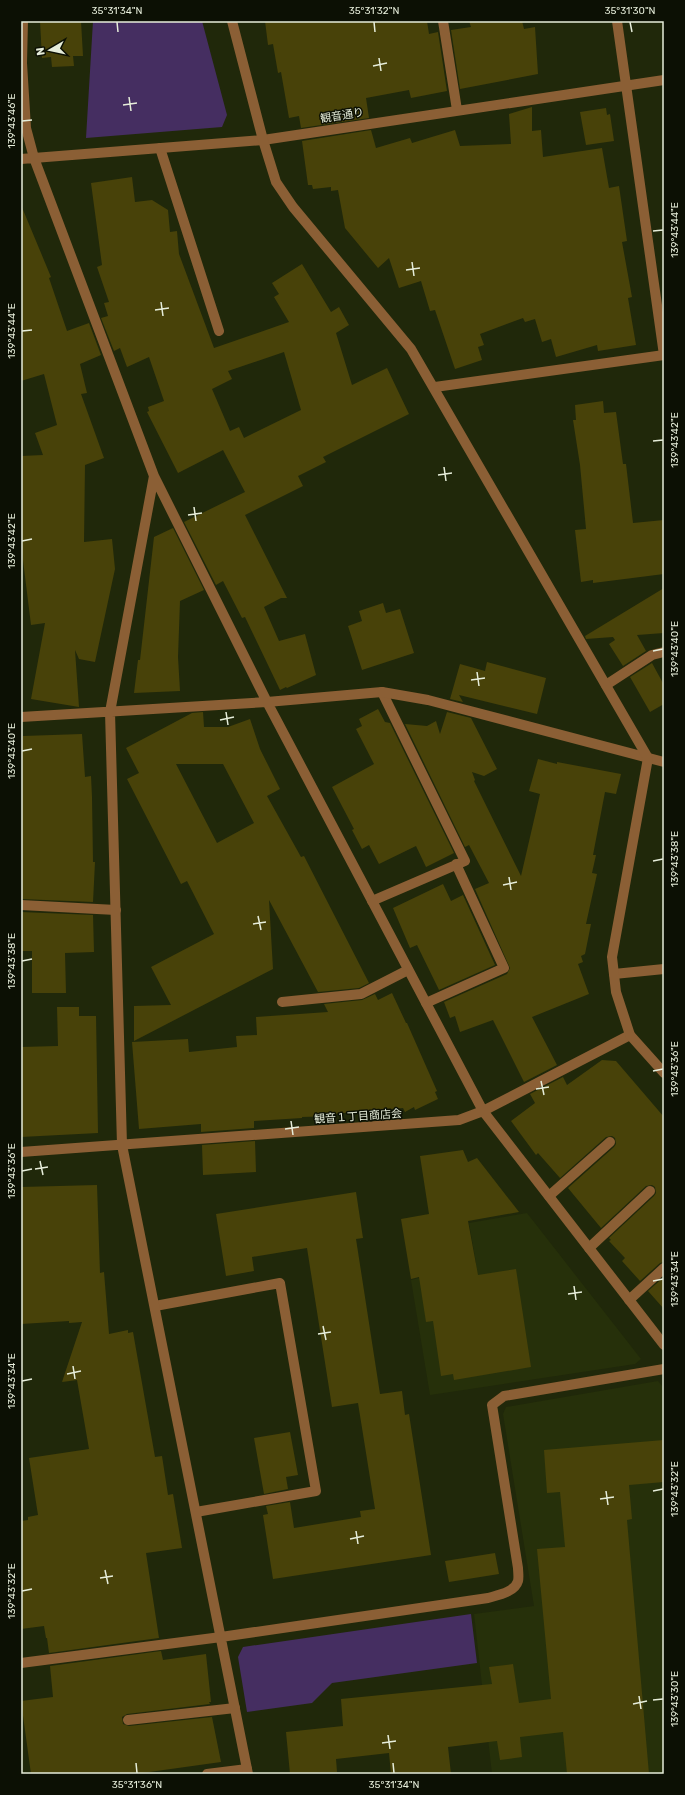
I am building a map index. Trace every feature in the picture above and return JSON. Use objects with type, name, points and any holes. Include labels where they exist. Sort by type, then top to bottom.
[{"type":"street","points":[[23,21],[22,63],[26,128],[34,158],[154,476],[267,702],[483,1111],[664,1345]]},
{"type":"street","points":[[232,21],[263,140],[276,182],[293,207],[411,349],[648,758],[612,957],[616,992],[630,1035],[664,1073]]},
{"type":"street","points":[[443,21],[457,110]]},
{"type":"street","points":[[434,387],[664,355],[617,21]]},
{"type":"street","name":"観音通り","points":[[21,159],[263,140],[664,80]]},
{"type":"street","points":[[160,148],[219,330]]},
{"type":"street","points":[[154,476],[110,712],[122,1145],[248,1771],[208,1774]]},
{"type":"street","points":[[606,685],[652,655],[664,652]]},
{"type":"street","points":[[372,901],[465,860],[382,692]]},
{"type":"street","points":[[21,710],[21,717],[267,702],[382,692],[428,700],[664,762]]},
{"type":"street","points":[[426,1003],[504,968],[456,864]]},
{"type":"street","points":[[21,905],[116,910]]},
{"type":"street","points":[[614,974],[664,969]]},
{"type":"street","points":[[282,1002],[360,994],[408,970]]},
{"type":"street","name":"観音１丁目商店会","points":[[21,1152],[459,1120],[483,1111],[630,1035]]},
{"type":"street","points":[[549,1196],[610,1142]]},
{"type":"street","points":[[589,1248],[650,1191]]},
{"type":"street","points":[[629,1300],[664,1268]]},
{"type":"street","points":[[155,1306],[280,1283],[316,1491],[196,1512]]},
{"type":"street","points":[[21,1663],[221,1637],[488,1598],[513,1588],[518,1581],[518,1568],[492,1405],[504,1396],[664,1369]]},
{"type":"street","points":[[128,1720],[235,1708]]},
{"type":"shaded area","points":[[93,21],[202,21],[227,115],[222,127],[86,138]]},
{"type":"shaded area","points":[[527,1213],[641,1359],[635,1364],[430,1395],[411,1280],[476,1263],[469,1223]]},
{"type":"shaded area","points":[[658,1381],[664,1388],[664,1774],[492,1774],[474,1614],[534,1606],[503,1414],[506,1407]]},
{"type":"shaded area","points":[[471,1614],[477,1663],[332,1683],[312,1703],[247,1712],[238,1657],[243,1647]]},
{"type":"building","points":[[40,21],[81,21],[83,56],[73,56],[74,66],[52,67],[51,57],[42,58]]},
{"type":"building","points":[[265,21],[427,21],[429,34],[438,32],[447,91],[411,98],[409,90],[366,98],[369,118],[301,128],[299,116],[289,118],[281,72],[278,73],[273,44],[268,45]]},
{"type":"building","points":[[469,21],[522,21],[524,29],[535,27],[538,74],[460,89],[451,30],[471,27]]},
{"type":"building","points":[[532,107],[532,131],[541,130],[543,157],[602,148],[609,188],[619,186],[627,241],[622,242],[632,297],[628,298],[636,345],[598,351],[597,345],[556,357],[551,339],[542,342],[535,319],[525,322],[523,318],[480,334],[484,345],[478,347],[482,360],[455,369],[435,310],[430,311],[421,281],[399,288],[389,258],[378,268],[345,228],[338,190],[331,191],[331,187],[313,189],[312,185],[308,185],[302,141],[371,130],[376,148],[410,138],[412,143],[455,130],[460,146],[511,144],[509,114]]},
{"type":"building","points":[[606,108],[607,115],[610,114],[614,141],[586,145],[580,112]]},
{"type":"building","points":[[132,177],[135,202],[152,200],[168,210],[170,232],[177,231],[179,254],[214,348],[289,322],[274,297],[279,294],[272,283],[302,264],[331,312],[339,307],[349,325],[336,333],[352,385],[387,368],[409,414],[323,457],[326,462],[298,476],[303,486],[245,515],[287,598],[281,598],[264,607],[279,641],[305,634],[316,675],[287,688],[286,687],[280,690],[245,617],[242,618],[223,581],[216,585],[184,522],[245,492],[223,450],[178,473],[147,412],[149,411],[148,407],[164,401],[149,357],[127,367],[120,348],[114,351],[101,318],[108,316],[104,303],[109,302],[97,267],[102,265],[91,183]],"holes":[[[284,352],[301,410],[244,438],[239,427],[230,431],[212,389],[232,379],[228,371]]]},
{"type":"building","points":[[21,205],[51,277],[49,278],[67,331],[89,323],[101,355],[80,364],[87,393],[81,394],[104,458],[85,465],[84,542],[112,539],[115,569],[95,662],[79,659],[75,650],[79,707],[31,699],[45,623],[31,625],[21,544],[21,456],[43,455],[35,433],[57,425],[44,374],[21,381]]},
{"type":"building","points":[[603,401],[604,413],[616,412],[623,464],[626,464],[633,523],[664,520],[664,574],[593,583],[593,580],[581,582],[575,530],[586,529],[580,465],[573,420],[576,420],[575,405]]},
{"type":"building","points":[[173,528],[204,590],[180,601],[178,657],[180,691],[134,693],[138,660],[140,660],[154,537]]},
{"type":"building","points":[[664,588],[664,633],[637,635],[646,651],[623,666],[609,644],[615,640],[613,637],[586,639],[585,636]]},
{"type":"building","points":[[383,603],[386,613],[400,609],[414,653],[362,670],[348,626],[362,621],[359,611]]},
{"type":"building","points":[[487,662],[546,678],[537,714],[459,695],[463,702],[450,699],[460,664],[485,671]]},
{"type":"building","points":[[652,663],[664,685],[664,704],[650,712],[630,677]]},
{"type":"building","points":[[378,709],[385,722],[390,723],[454,853],[426,867],[416,846],[379,864],[369,845],[362,849],[352,830],[354,829],[332,787],[374,764],[356,729],[362,726],[359,719]]},
{"type":"building","points":[[203,712],[204,727],[228,727],[250,719],[260,749],[280,789],[267,796],[301,857],[304,856],[369,983],[359,988],[318,992],[269,900],[273,969],[134,1041],[134,1006],[171,1005],[151,967],[214,934],[187,881],[181,884],[127,779],[139,773],[126,748],[192,713]],"holes":[[[176,764],[223,764],[254,823],[217,843]]]},
{"type":"building","points":[[447,712],[471,718],[497,769],[484,776],[472,772],[474,781],[521,876],[540,794],[529,791],[538,759],[557,764],[557,762],[621,774],[616,794],[605,792],[593,855],[596,855],[592,873],[597,874],[586,924],[591,924],[585,954],[581,956],[583,962],[578,964],[589,994],[532,1017],[557,1065],[524,1082],[493,1020],[460,1032],[455,1016],[450,1018],[444,1002],[507,974],[510,968],[475,889],[489,883],[469,845],[465,847],[405,724],[427,726],[436,721],[440,734]]},
{"type":"building","points":[[82,734],[85,777],[91,776],[93,862],[95,862],[93,902],[21,899],[21,740],[23,740],[23,736]]},
{"type":"building","points":[[443,884],[451,901],[463,895],[495,965],[439,990],[417,945],[410,948],[393,908]]},
{"type":"building","points":[[21,912],[93,915],[94,952],[65,953],[66,993],[32,993],[32,951],[21,951]]},
{"type":"building","points":[[392,993],[437,1091],[435,1092],[438,1099],[415,1110],[414,1107],[405,1112],[403,1108],[332,1114],[332,1116],[254,1121],[254,1128],[201,1132],[201,1124],[139,1129],[132,1042],[188,1039],[189,1052],[237,1047],[236,1036],[257,1035],[256,1017],[328,1012],[324,1004],[362,1000],[375,994],[378,1000]]},
{"type":"building","points":[[57,1007],[79,1007],[79,1016],[96,1016],[98,1133],[21,1137],[21,1047],[58,1046]]},
{"type":"building","points":[[602,1060],[616,1061],[664,1117],[664,1262],[660,1263],[640,1281],[622,1261],[625,1258],[609,1241],[611,1240],[609,1238],[654,1196],[656,1193],[655,1187],[652,1185],[646,1186],[601,1228],[568,1188],[614,1147],[616,1144],[615,1138],[612,1136],[606,1137],[560,1178],[538,1153],[536,1155],[511,1121],[535,1103],[530,1094],[563,1077],[567,1085]]},
{"type":"building","points":[[255,1141],[256,1172],[203,1175],[202,1145]]},
{"type":"building","points":[[463,1150],[468,1162],[477,1158],[519,1212],[468,1221],[478,1275],[516,1269],[531,1367],[454,1380],[453,1374],[441,1376],[433,1321],[426,1322],[419,1277],[411,1279],[401,1219],[429,1214],[420,1156]]},
{"type":"building","points":[[97,1185],[100,1273],[104,1272],[109,1334],[128,1330],[128,1333],[133,1332],[155,1457],[162,1456],[168,1495],[173,1494],[182,1548],[146,1553],[159,1638],[49,1653],[44,1626],[21,1629],[21,1521],[28,1520],[28,1517],[38,1515],[29,1458],[89,1449],[77,1380],[62,1382],[82,1322],[69,1323],[69,1321],[21,1324],[21,1187]]},
{"type":"building","points":[[356,1192],[363,1238],[356,1239],[380,1394],[402,1391],[405,1415],[409,1414],[431,1555],[273,1579],[263,1515],[268,1514],[266,1506],[290,1502],[294,1528],[361,1517],[360,1511],[375,1509],[358,1403],[332,1407],[307,1248],[252,1257],[254,1271],[226,1276],[216,1214]]},
{"type":"building","points":[[664,1277],[664,1309],[648,1291]]},
{"type":"building","points":[[290,1432],[298,1475],[286,1477],[288,1489],[264,1494],[254,1438]]},
{"type":"building","points":[[664,1440],[664,1482],[629,1485],[632,1519],[627,1520],[649,1774],[567,1774],[563,1732],[520,1737],[522,1757],[500,1760],[497,1741],[448,1747],[451,1774],[391,1774],[389,1753],[336,1759],[337,1772],[290,1774],[286,1732],[343,1726],[341,1699],[492,1684],[489,1667],[513,1664],[519,1703],[551,1699],[537,1549],[565,1547],[560,1492],[547,1493],[544,1450]]},
{"type":"building","points":[[495,1553],[499,1574],[449,1582],[445,1561]]},
{"type":"building","points":[[161,1651],[163,1660],[206,1654],[210,1704],[127,1714],[122,1717],[123,1724],[129,1726],[212,1717],[221,1762],[135,1774],[31,1774],[21,1701],[53,1697],[50,1666]]}]
